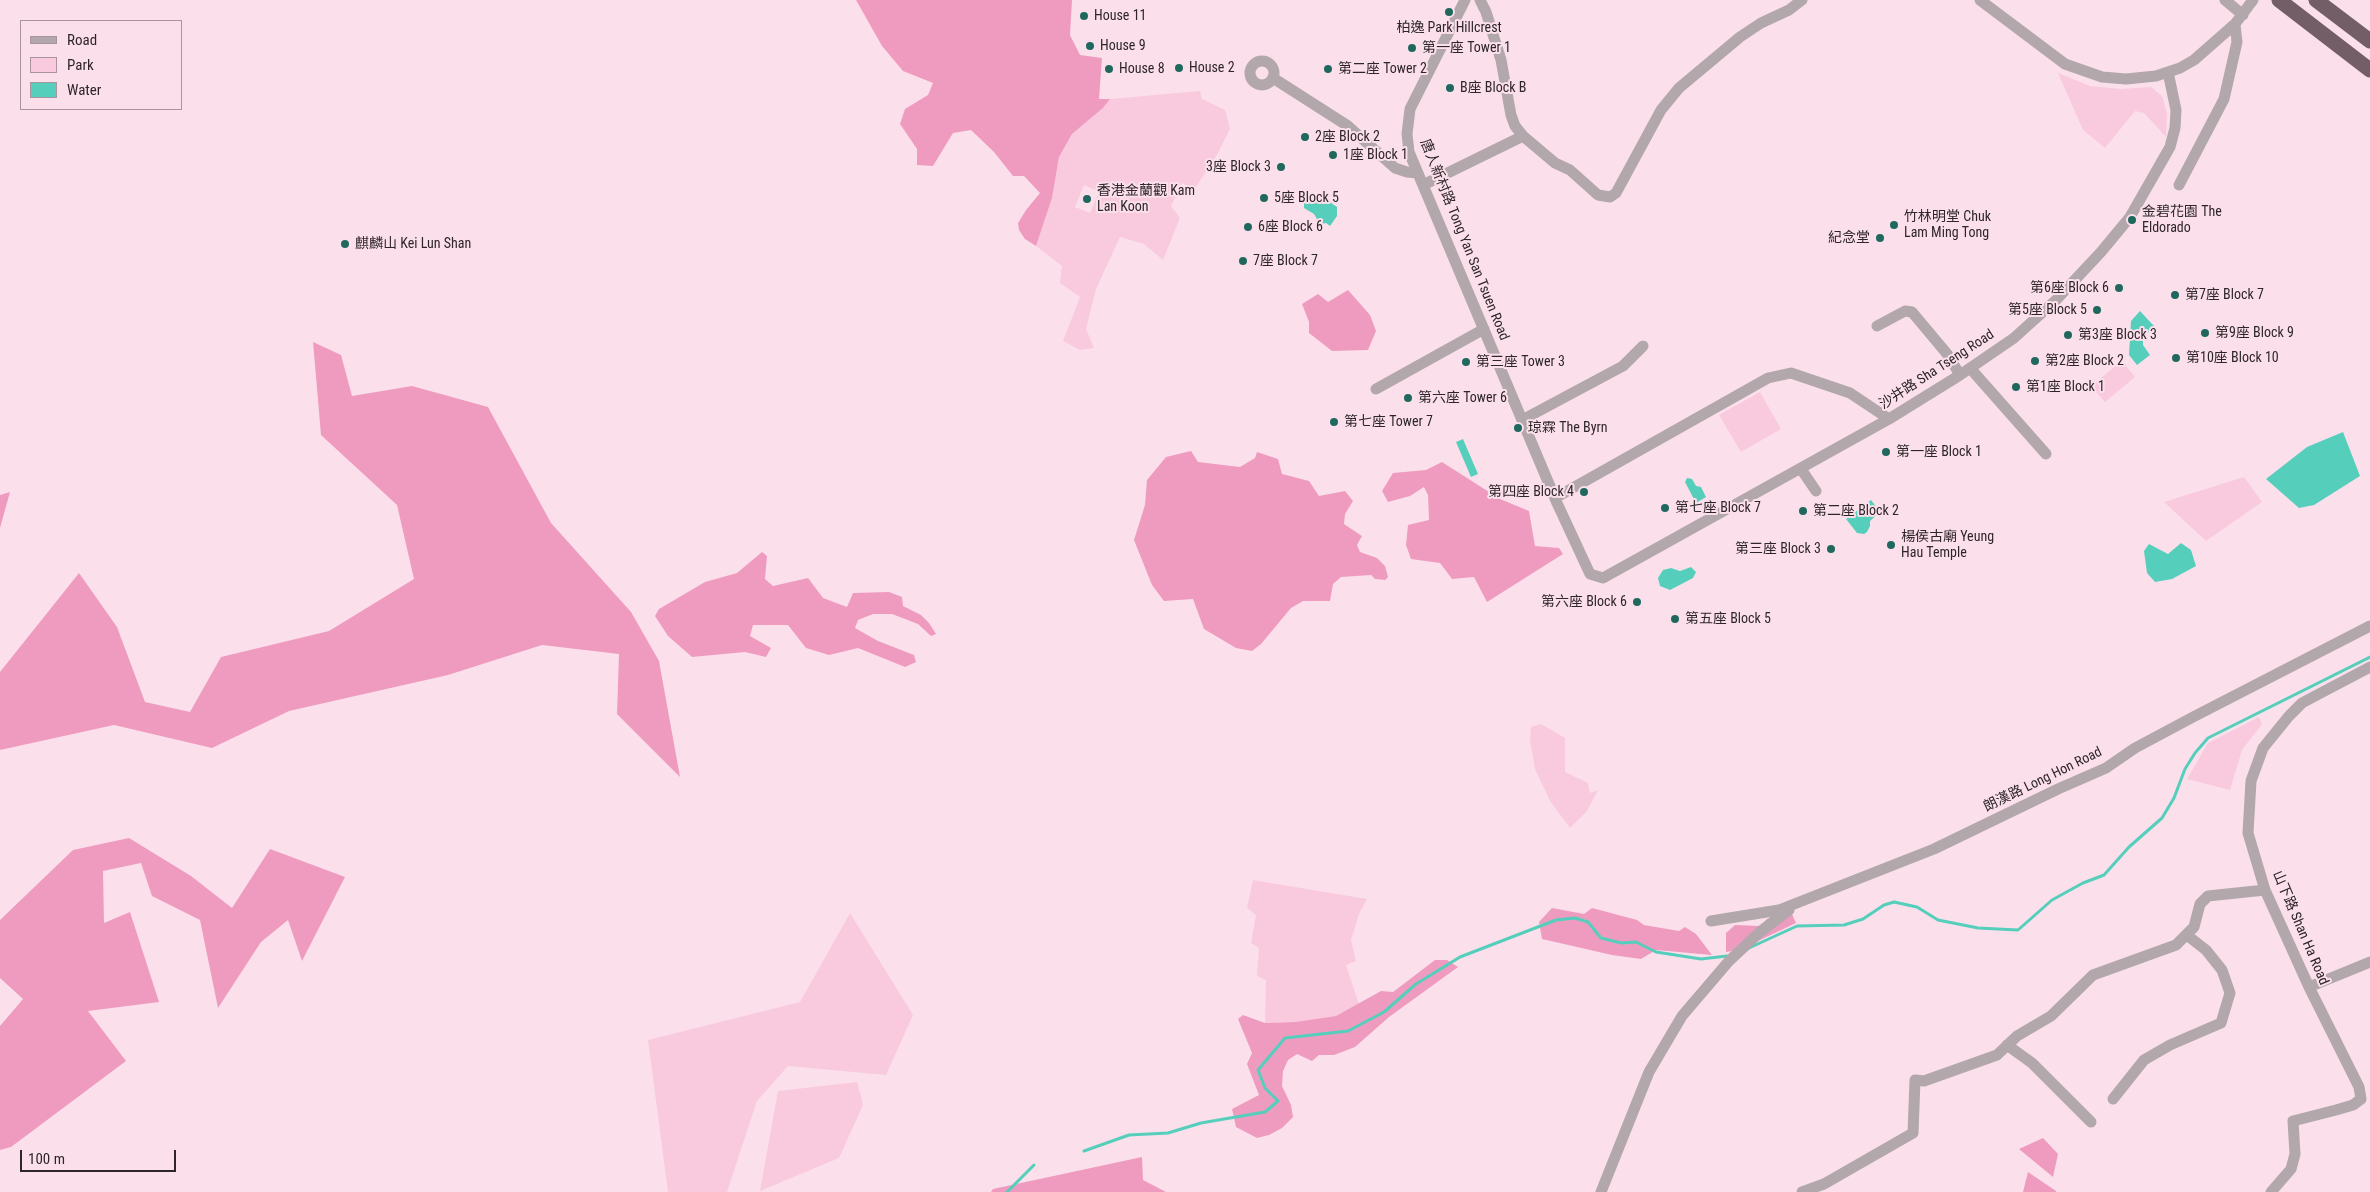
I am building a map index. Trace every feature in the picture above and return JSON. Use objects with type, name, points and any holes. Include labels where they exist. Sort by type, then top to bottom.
[{"type":"highway","points":[[2316,0],[2370,41]]},
{"type":"highway","points":[[2284,3],[2370,70]]},
{"type":"highway","points":[[2334,41],[2370,74]]},
{"type":"street","name":"唐人新村路 Tong Yan San Tsuen Road","points":[[1465,0],[1410,109],[1408,143],[1418,173],[1522,420],[1590,574]]},
{"type":"street","points":[[1480,0],[1486,12],[1501,60],[1511,115],[1515,126],[1523,136],[1554,163],[1570,170],[1598,195],[1610,197],[1616,193],[1661,110],[1679,88],[1740,37],[1762,23],[1789,10],[1802,0]]},
{"type":"street","points":[[1980,0],[2056,58],[2078,70],[2102,77],[2126,79],[2168,72],[2194,60],[2235,24],[2253,0]]},
{"type":"street","points":[[2225,0],[2242,15]]},
{"type":"street","points":[[2179,185],[2224,99],[2237,42],[2235,24]]},
{"type":"street","name":"沙井路 Sha Tseng Road","points":[[1590,574],[1603,578],[1610,575],[1801,469],[1889,419],[1965,372],[2014,338],[2056,300],[2101,252],[2134,212],[2173,138],[2176,110],[2168,72]]},
{"type":"street","points":[[1273,78],[1348,126],[1395,168],[1418,173]]},
{"type":"street","points":[[1423,185],[1523,136]]},
{"type":"street","points":[[1877,326],[1905,311],[1912,312],[1948,355],[2046,454]]},
{"type":"street","points":[[1376,388],[1484,329]]},
{"type":"street","points":[[1522,420],[1623,366],[1643,346]]},
{"type":"street","points":[[1555,498],[1768,378],[1791,373],[1800,376],[1850,393],[1889,419]]},
{"type":"street","points":[[1801,469],[1816,492]]},
{"type":"street","name":"朗漢路 Long Hon Road","points":[[1711,921],[1779,910],[1934,849],[2106,768],[2135,748],[2370,626]]},
{"type":"street","name":"山下路 Shan Ha Road","points":[[2271,1192],[2291,1169],[2295,1154],[2292,1121],[2353,1105],[2361,1099],[2360,1087],[2309,987],[2265,890],[2248,833],[2252,781],[2263,748],[2273,734],[2302,703],[2370,667]]},
{"type":"street","points":[[1802,1192],[1824,1184],[1914,1133],[1915,1080],[1924,1081],[1997,1054],[2017,1036],[2051,1016],[2093,975],[2176,945],[2188,936],[2194,928],[2200,904],[2208,896],[2265,890]]},
{"type":"street","name":"朗漢路 Long Hon Road","points":[[1601,1192],[1640,1092],[1659,1053],[1695,998],[1729,961],[1760,932],[1801,902]]},
{"type":"street","points":[[2113,1099],[2144,1060],[2170,1045],[2220,1023],[2230,993],[2222,970],[2206,950],[2188,936]]},
{"type":"street","points":[[2309,987],[2370,962]]},
{"type":"street","points":[[2007,1045],[2032,1063],[2091,1122]]},
{"type":"green space","points":[[2058,73],[2090,86],[2121,89],[2151,87],[2162,96],[2167,113],[2166,137],[2144,113],[2135,111],[2105,148],[2083,130]]},
{"type":"green space","points":[[1200,91],[1202,99],[1225,110],[1230,129],[1218,153],[1194,190],[1182,183],[1171,206],[1180,218],[1163,260],[1144,244],[1120,237],[1096,289],[1086,329],[1094,348],[1080,350],[1063,341],[1080,297],[1060,283],[1062,266],[1036,246],[1052,198],[1059,157],[1072,134],[1103,108],[1110,99]],"holes":[[[1084,185],[1099,192],[1090,213],[1075,207]]]},
{"type":"green space","points":[[2122,361],[2135,377],[2105,402],[2091,386]]},
{"type":"green space","points":[[1760,392],[1781,429],[1741,452],[1719,415]]},
{"type":"green space","points":[[2244,477],[2262,502],[2206,541],[2164,502]]},
{"type":"green space","points":[[2259,717],[2262,724],[2242,750],[2230,790],[2187,779],[2208,743]]},
{"type":"green space","points":[[1541,724],[1565,738],[1565,772],[1588,783],[1590,793],[1598,790],[1587,811],[1570,828],[1550,801],[1535,769],[1530,740],[1531,727]]},
{"type":"green space","points":[[1253,880],[1367,899],[1359,914],[1351,940],[1356,961],[1346,965],[1359,1004],[1336,1016],[1295,1022],[1265,1023],[1266,980],[1257,976],[1259,948],[1251,943],[1256,915],[1247,908]]},
{"type":"green space","points":[[850,913],[913,1015],[886,1075],[788,1066],[757,1101],[727,1192],[668,1192],[648,1040],[800,1002]]},
{"type":"green space","points":[[857,1082],[863,1105],[839,1158],[760,1191],[778,1091]]},
{"type":"shaded area","points":[[856,0],[1072,0],[1070,35],[1080,55],[1102,58],[1099,99],[1110,99],[1103,108],[1072,134],[1059,157],[1052,198],[1036,246],[1025,239],[1019,230],[1018,223],[1040,193],[1024,176],[1013,176],[994,152],[971,130],[953,133],[933,166],[917,165],[917,149],[900,124],[905,109],[928,95],[933,83],[903,71],[882,46]]},
{"type":"shaded area","points":[[1348,290],[1370,315],[1376,331],[1368,350],[1332,351],[1309,333],[1309,322],[1302,304],[1318,294],[1328,302]]},
{"type":"shaded area","points":[[313,342],[341,355],[352,396],[412,386],[488,407],[551,523],[631,612],[659,661],[680,777],[617,714],[619,654],[542,645],[448,675],[289,711],[212,748],[114,725],[0,750],[0,672],[79,573],[117,627],[145,702],[190,712],[221,657],[329,631],[414,579],[397,505],[321,435]]},
{"type":"shaded area","points":[[1191,451],[1198,462],[1240,467],[1255,458],[1257,452],[1278,459],[1282,474],[1309,481],[1319,496],[1345,491],[1353,501],[1345,514],[1344,524],[1362,536],[1357,545],[1360,552],[1377,558],[1385,566],[1388,577],[1385,580],[1375,579],[1371,575],[1341,577],[1333,584],[1330,601],[1303,601],[1291,608],[1261,644],[1252,651],[1236,648],[1204,629],[1193,599],[1164,601],[1152,585],[1134,540],[1145,505],[1147,480],[1166,457]]},
{"type":"shaded area","points":[[1442,462],[1500,499],[1529,511],[1535,546],[1559,548],[1563,554],[1487,602],[1474,577],[1452,579],[1440,563],[1411,559],[1406,545],[1408,525],[1429,520],[1428,495],[1424,487],[1410,496],[1388,502],[1382,491],[1393,473],[1426,470]]},
{"type":"shaded area","points":[[10,492],[0,528],[0,495]]},
{"type":"shaded area","points":[[762,552],[767,556],[765,579],[773,586],[808,578],[823,598],[847,607],[853,593],[889,592],[902,597],[903,606],[921,615],[936,634],[931,636],[918,624],[892,614],[873,614],[858,620],[855,628],[878,641],[914,655],[916,662],[905,667],[858,648],[829,655],[806,648],[788,625],[753,625],[750,636],[771,648],[766,657],[745,652],[692,657],[668,636],[655,616],[659,609],[705,582],[737,573]]},
{"type":"shaded area","points":[[129,838],[191,876],[232,908],[270,849],[345,877],[302,961],[288,920],[261,942],[218,1008],[200,920],[152,896],[141,863],[103,871],[104,923],[130,912],[159,1002],[88,1011],[126,1061],[11,1147],[0,1150],[0,1026],[23,999],[0,978],[0,920],[73,850]]},
{"type":"shaded area","points":[[1552,908],[1584,914],[1592,908],[1637,920],[1644,925],[1679,931],[1685,927],[1696,934],[1712,955],[1656,950],[1641,959],[1612,955],[1542,939],[1539,922]]},
{"type":"shaded area","points":[[1791,912],[1796,923],[1739,950],[1726,952],[1726,933],[1735,925],[1760,926],[1767,919]]},
{"type":"shaded area","points":[[1435,960],[1447,960],[1458,967],[1389,1017],[1355,1047],[1334,1055],[1319,1055],[1312,1061],[1297,1054],[1288,1060],[1283,1071],[1282,1086],[1291,1105],[1293,1117],[1282,1128],[1269,1135],[1257,1138],[1236,1127],[1232,1109],[1259,1095],[1247,1064],[1252,1053],[1238,1019],[1243,1015],[1265,1023],[1295,1022],[1336,1016],[1381,991],[1393,992]]},
{"type":"shaded area","points":[[2043,1138],[2058,1154],[2053,1177],[2019,1149]]},
{"type":"shaded area","points":[[1142,1157],[1143,1180],[1166,1192],[991,1192],[993,1189]]},
{"type":"shaded area","points":[[2028,1172],[2056,1191],[2056,1192],[2023,1192]]},
{"type":"water","points":[[1309,194],[1316,196],[1318,194],[1337,207],[1337,216],[1330,226],[1326,223],[1320,224],[1314,214],[1304,208],[1304,198]]},
{"type":"water","points":[[2140,311],[2154,326],[2143,338],[2143,345],[2150,355],[2137,365],[2129,355],[2131,321]]},
{"type":"water","points":[[2343,432],[2360,476],[2314,505],[2299,508],[2266,479],[2307,447]]},
{"type":"water","points":[[1463,439],[1478,474],[1471,477],[1456,442]]},
{"type":"water","points":[[1687,478],[1692,479],[1696,486],[1701,487],[1706,497],[1696,503],[1685,482]]},
{"type":"water","points":[[1871,500],[1880,512],[1870,521],[1867,532],[1864,534],[1857,533],[1846,519]]},
{"type":"water","points":[[2181,543],[2191,550],[2196,566],[2172,579],[2155,582],[2147,573],[2144,551],[2149,544],[2168,554]]},
{"type":"water","points":[[1691,567],[1696,572],[1693,578],[1670,590],[1660,586],[1658,578],[1663,570],[1671,568],[1680,571]]},
{"type":"waterway","points":[[1749,948],[1797,926],[1844,925],[1863,919],[1884,905],[1894,902],[1917,907],[1938,920],[1978,928],[2018,930],[2052,900],[2083,883],[2104,875],[2129,847],[2162,818],[2174,798],[2185,769],[2195,753],[2208,738],[2370,657]]},
{"type":"waterway","points":[[1084,1151],[1129,1135],[1168,1133],[1201,1123],[1265,1112],[1278,1101],[1265,1088],[1258,1070],[1285,1038],[1348,1031],[1384,1012],[1416,984],[1460,957],[1556,920],[1575,918],[1588,922],[1601,938],[1621,943],[1636,942],[1656,952],[1701,959],[1727,956]]},
{"type":"waterway","points":[[1007,1192],[1034,1165]]},
{"type":"place","name":"柏逸 Park Hillcrest","points":[[1449,12]]},
{"type":"place","name":"House 11","points":[[1084,16]]},
{"type":"place","name":"House 9","points":[[1090,46]]},
{"type":"place","name":"第一座 Tower 1","points":[[1412,48]]},
{"type":"place","name":"House 2","points":[[1179,68]]},
{"type":"place","name":"House 8","points":[[1109,69]]},
{"type":"place","name":"第二座 Tower 2","points":[[1328,69]]},
{"type":"place","name":"B座 Block B","points":[[1450,88]]},
{"type":"place","name":"2座 Block 2","points":[[1305,137]]},
{"type":"place","name":"1座 Block 1","points":[[1333,155]]},
{"type":"place","name":"3座 Block 3","points":[[1281,167]]},
{"type":"place","name":"5座 Block 5","points":[[1264,198]]},
{"type":"place","name":"香港金蘭觀 Kam Lan Koon","points":[[1087,199]]},
{"type":"place","name":"金碧花園 The Eldorado","points":[[2132,220]]},
{"type":"place","name":"竹林明堂 Chuk Lam Ming Tong","points":[[1894,225]]},
{"type":"place","name":"6座 Block 6","points":[[1248,227]]},
{"type":"place","name":"紀念堂","points":[[1880,238]]},
{"type":"place","name":"麒麟山 Kei Lun Shan","points":[[345,244]]},
{"type":"place","name":"7座 Block 7","points":[[1243,261]]},
{"type":"place","name":"第6座 Block 6","points":[[2119,288]]},
{"type":"place","name":"第7座 Block 7","points":[[2175,295]]},
{"type":"place","name":"第5座 Block 5","points":[[2097,310]]},
{"type":"place","name":"第9座 Block 9","points":[[2205,333]]},
{"type":"place","name":"第3座 Block 3","points":[[2068,335]]},
{"type":"place","name":"第10座 Block 10","points":[[2176,358]]},
{"type":"place","name":"第2座 Block 2","points":[[2035,361]]},
{"type":"place","name":"第三座 Tower 3","points":[[1466,362]]},
{"type":"place","name":"第1座 Block 1","points":[[2016,387]]},
{"type":"place","name":"第六座 Tower 6","points":[[1408,398]]},
{"type":"place","name":"第七座 Tower 7","points":[[1334,422]]},
{"type":"place","name":"琼霖 The Byrn","points":[[1518,428]]},
{"type":"place","name":"第一座 Block 1","points":[[1886,452]]},
{"type":"place","name":"第四座 Block 4","points":[[1584,492]]},
{"type":"place","name":"第七座 Block 7","points":[[1665,508]]},
{"type":"place","name":"第二座 Block 2","points":[[1803,511]]},
{"type":"place","name":"楊侯古廟 Yeung Hau Temple","points":[[1891,545]]},
{"type":"place","name":"第三座 Block 3","points":[[1831,549]]},
{"type":"place","name":"第六座 Block 6","points":[[1637,602]]},
{"type":"place","name":"第五座 Block 5","points":[[1675,619]]}]
